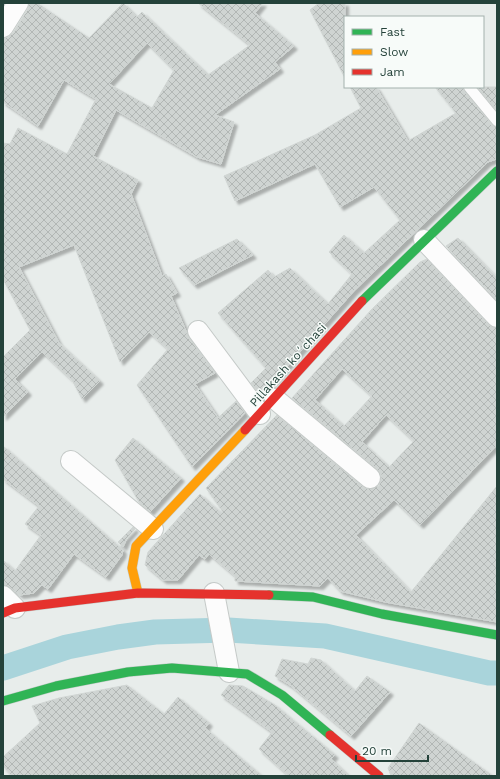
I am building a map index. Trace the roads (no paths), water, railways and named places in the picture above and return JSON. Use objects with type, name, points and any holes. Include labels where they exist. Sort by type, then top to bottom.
[{"type":"street","points":[[3,27],[18,3]]},
{"type":"street","name":"Pillakash koʻchasi","points":[[138,593],[132,568],[136,546],[185,492],[275,399],[363,300],[497,171]]},
{"type":"street","points":[[424,240],[497,317]]},
{"type":"street","points":[[198,331],[260,414]]},
{"type":"street","points":[[275,399],[370,478]]},
{"type":"street","points":[[71,461],[153,529]]},
{"type":"street","points":[[7,605],[138,593],[214,593],[312,597],[382,614],[497,635]]},
{"type":"street","points":[[214,593],[228,668]]},
{"type":"street","points":[[3,701],[56,686],[128,672],[172,668],[228,668],[247,674],[282,695],[379,776]]},
{"type":"lane","points":[[470,88],[497,121]]},
{"type":"waterway","points":[[3,668],[67,647],[118,637],[155,632],[228,630],[325,636],[489,673],[497,673]]}]
